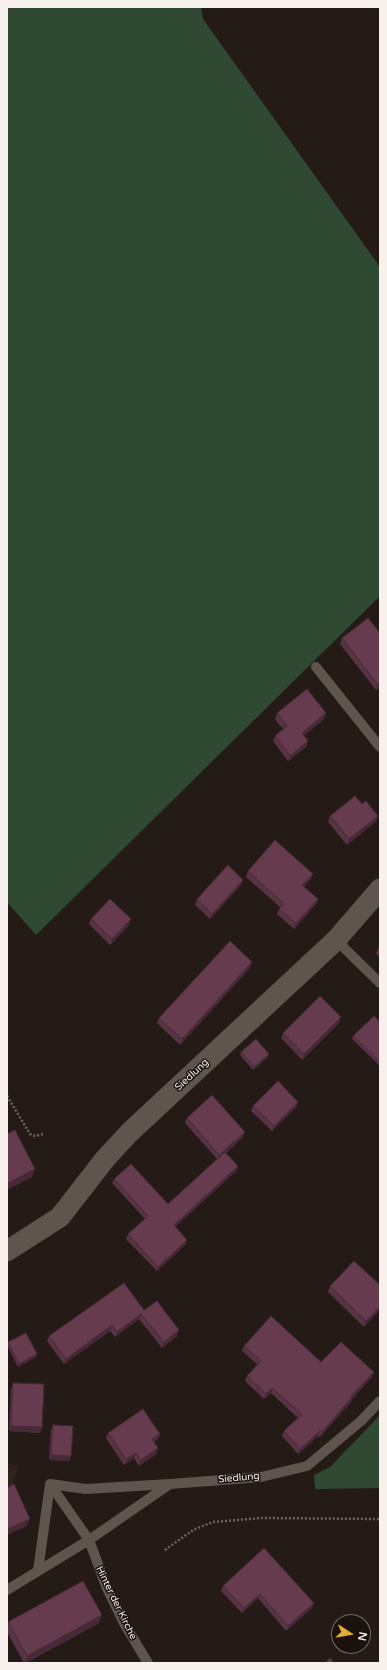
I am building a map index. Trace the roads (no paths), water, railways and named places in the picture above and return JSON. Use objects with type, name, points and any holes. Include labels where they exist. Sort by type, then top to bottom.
[{"type":"street","name":"Siedlung","points":[[7,1251],[60,1217],[105,1159],[129,1134],[336,940],[380,889]]},
{"type":"lane","points":[[316,667],[380,747]]},
{"type":"lane","points":[[336,940],[380,983]]},
{"type":"lane","name":"Siedlung","points":[[50,1484],[86,1489],[170,1484],[261,1477],[307,1466],[361,1421],[380,1401]]},
{"type":"lane","points":[[50,1484],[89,1540]]},
{"type":"lane","points":[[38,1571],[50,1484]]},
{"type":"lane","points":[[7,1590],[89,1540],[170,1484]]},
{"type":"lane","name":"Hinter der Kirche","points":[[89,1540],[106,1586],[148,1663]]}]
